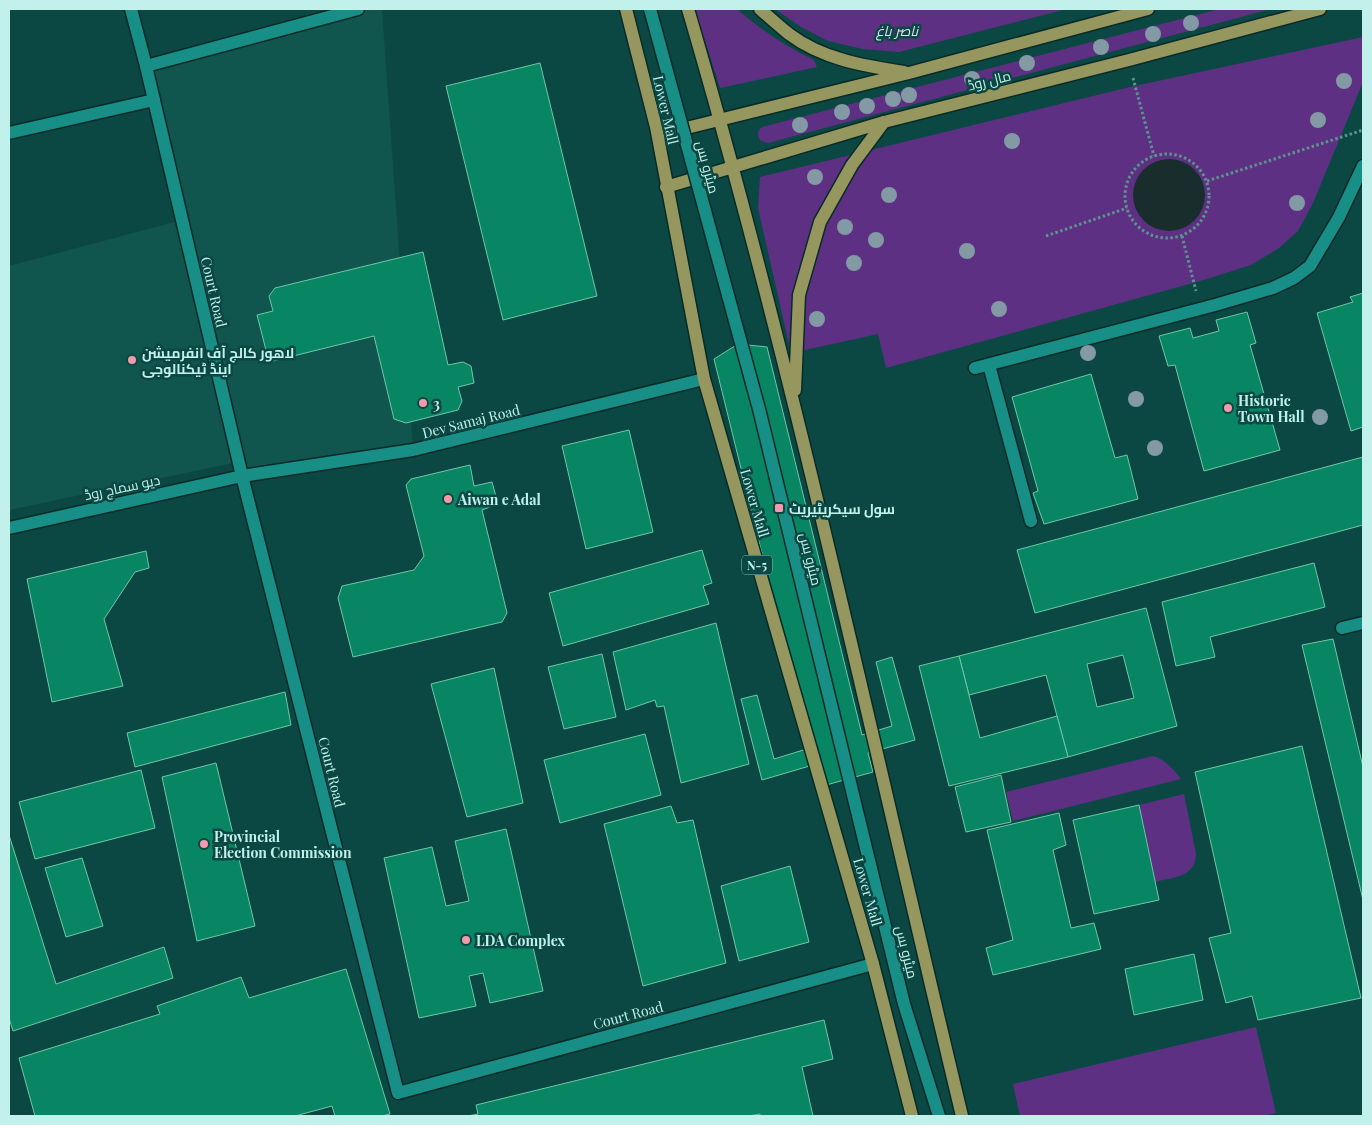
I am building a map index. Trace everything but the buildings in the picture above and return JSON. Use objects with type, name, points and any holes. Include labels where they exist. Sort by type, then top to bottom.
[{"type":"main road","name":"Lower Mall","points":[[626,9],[658,135],[666,187],[704,379],[873,964],[912,1116]]},
{"type":"main road","points":[[688,9],[721,120],[794,401],[962,1116]]},
{"type":"main road","points":[[760,9],[790,35],[820,52],[837,59],[868,67],[909,73]]},
{"type":"main road","name":"مال روڈ","points":[[658,135],[909,73],[1148,9]]},
{"type":"main road","name":"مال روڈ","points":[[666,187],[884,122],[1320,9]]},
{"type":"main road","points":[[794,401],[799,295],[820,222],[852,165],[884,122]]},
{"type":"street","name":"Court Road","points":[[132,9],[242,476],[398,1093],[873,964]]},
{"type":"street","points":[[146,66],[358,9]]},
{"type":"street","name":"میٹرو بس","points":[[650,9],[759,409],[904,1004],[939,1116]]},
{"type":"street","points":[[9,133],[154,100]]},
{"type":"street","points":[[975,368],[1200,309],[1273,288],[1294,278],[1310,266],[1340,217],[1363,166]]},
{"type":"street","points":[[989,365],[1031,521]]},
{"type":"street","name":"Dev Samaj Road","points":[[242,476],[413,450],[704,379]]},
{"type":"street","name":"دیو سماج روڈ","points":[[9,528],[242,476]]},
{"type":"street","points":[[1342,628],[1363,622]]},
{"type":"path","points":[[1129,60],[1154,156]]},
{"type":"path","points":[[1207,181],[1363,130]]},
{"type":"path","points":[[1180,155],[1192,161],[1201,170],[1207,181],[1210,194],[1208,208],[1202,220],[1193,230],[1182,236],[1170,238],[1148,234],[1131,218],[1125,195],[1127,182],[1133,171],[1142,162],[1154,156],[1180,155]]},
{"type":"path","points":[[1046,236],[1127,208]]},
{"type":"path","points":[[1182,236],[1200,309]]},
{"type":"shaded area","points":[[358,9],[382,9],[413,450],[242,476],[238,462],[9,510],[9,266],[182,220],[146,66]]},
{"type":"green space","points":[[695,9],[737,9],[774,37],[814,60],[817,67],[720,88]]},
{"type":"green space","name":"ناصر باغ","points":[[775,9],[1067,9],[899,52],[863,49],[828,41],[801,27]]},
{"type":"green space","points":[[1220,9],[1271,9],[768,143],[761,141],[758,135],[762,127]]},
{"type":"green space","points":[[1363,37],[1363,82],[1313,203],[1298,231],[1279,248],[1251,265],[1207,279],[886,368],[878,334],[791,353],[758,208],[760,177],[1130,87]]},
{"type":"green space","points":[[1153,756],[1165,762],[1181,779],[1013,821],[1006,792]]},
{"type":"green space","points":[[1184,794],[1196,854],[1195,862],[1192,868],[1182,875],[1155,882],[1139,805]]},
{"type":"green space","points":[[1256,1027],[1276,1113],[1263,1116],[1020,1116],[1013,1084]]},
{"type":"water","points":[[1162,159],[1176,159],[1195,169],[1205,188],[1205,202],[1195,221],[1176,231],[1162,231],[1143,221],[1133,202],[1133,188],[1143,169]]},
{"type":"place","name":"لاھور کالج آف انفرمیشن اینڈ ٹیکنالوجی","points":[[132,360]]},
{"type":"place","name":"3","points":[[423,403]]},
{"type":"place","name":"Historic Town Hall","points":[[1228,408]]},
{"type":"place","name":"Aiwan e Adal","points":[[448,499]]},
{"type":"place","name":"سول سیکریٹیریٹ","points":[[779,508]]},
{"type":"place","name":"Provincial Election Commission","points":[[204,844]]},
{"type":"place","name":"LDA Complex","points":[[466,940]]}]
